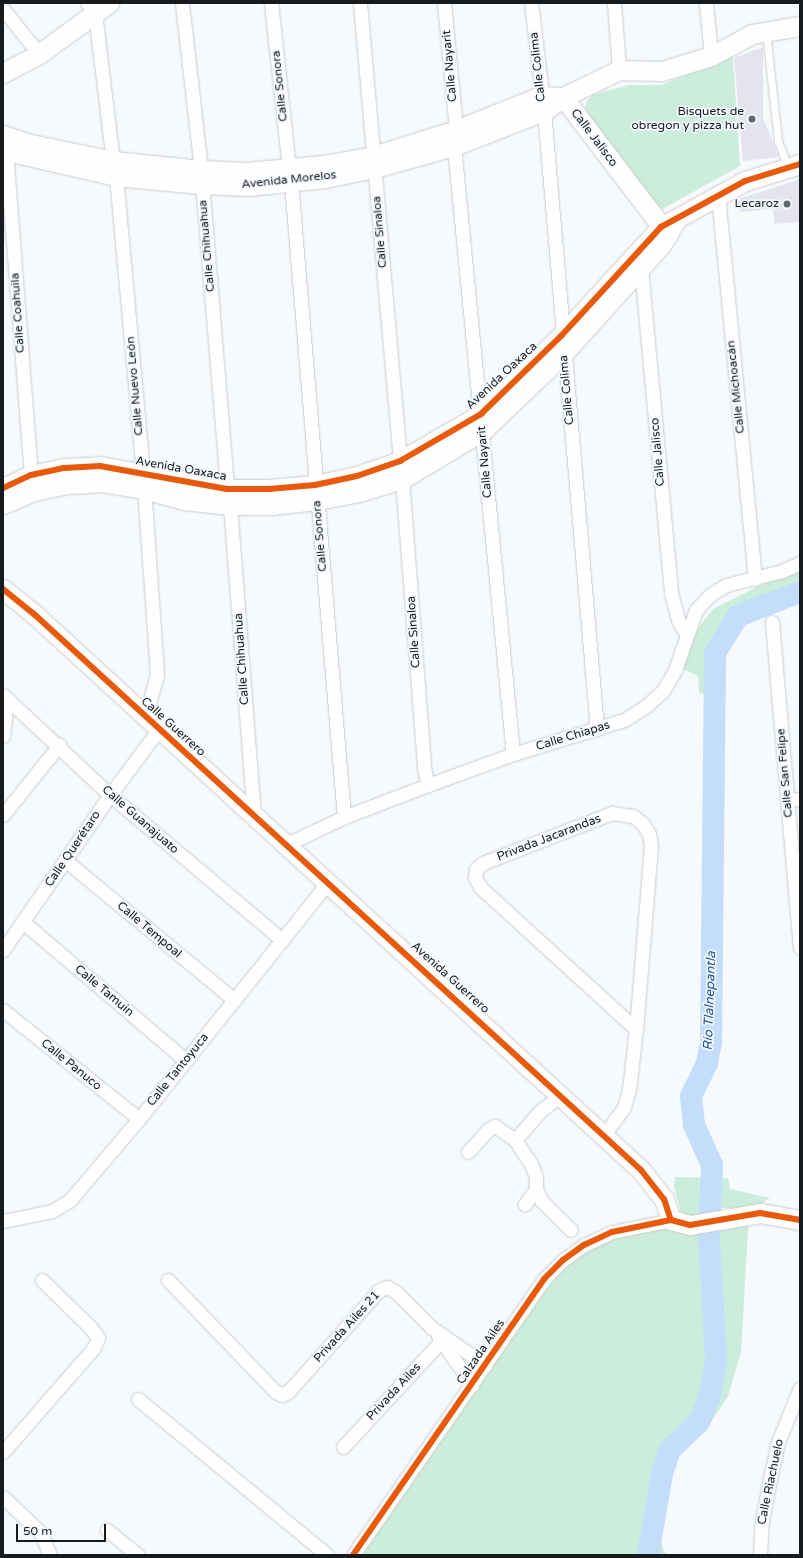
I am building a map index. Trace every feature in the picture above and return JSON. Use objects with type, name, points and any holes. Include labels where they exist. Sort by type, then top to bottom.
[{"type":"street","name":"Calle Chihuahua","points":[[182,3],[201,177],[254,814]]},
{"type":"street","name":"Calle Sonora","points":[[272,3],[290,175],[344,817]]},
{"type":"street","name":"Calle Sinaloa","points":[[360,3],[401,470],[424,768],[428,785]]},
{"type":"street","name":"Calle Nayarit","points":[[444,3],[481,422],[513,754]]},
{"type":"street","name":"Calle Colima","points":[[531,3],[542,103],[597,730]]},
{"type":"street","points":[[614,3],[619,70]]},
{"type":"street","points":[[706,3],[710,56]]},
{"type":"street","points":[[3,73],[39,54],[97,6]]},
{"type":"street","name":"Calle Nuevo León","points":[[97,6],[114,168],[143,481],[157,675],[150,700],[141,712]]},
{"type":"street","points":[[3,9],[39,54]]},
{"type":"street","name":"Avenida Morelos","points":[[4,145],[26,143],[114,168],[201,177],[246,172],[290,175],[373,162],[455,138],[542,103],[563,97],[619,70],[662,71],[710,56],[752,34],[766,30],[800,26]]},
{"type":"street","name":"Calle Jalisco","points":[[563,97],[668,227]]},
{"type":"street","name":"Calle Coahuila","points":[[4,145],[31,475]]},
{"type":"street","name":"Avenida Oaxaca","points":[[481,422],[562,335],[668,227],[718,195],[745,181],[794,166]]},
{"type":"street","name":"Calle Michoacán","points":[[718,195],[755,579]]},
{"type":"street","name":"Avenida Oaxaca","points":[[3,488],[31,475],[64,468],[100,466],[143,481],[184,500],[316,492],[359,492],[401,470],[481,422],[564,354],[641,268],[668,227]]},
{"type":"street","name":"Calle Jalisco","points":[[641,268],[671,593],[678,620],[686,634]]},
{"type":"street","name":"Avenida Oaxaca","points":[[3,504],[34,491],[68,484],[143,481]]},
{"type":"street","name":"Calle Chiapas","points":[[286,844],[344,817],[428,785],[513,754],[597,730],[624,720],[645,707],[663,691],[675,670],[686,634],[696,610],[710,595],[726,585],[755,579],[800,563]]},
{"type":"street","name":"Calle Guerrero","points":[[3,589],[34,614],[328,882]]},
{"type":"street","name":"Calle San Felipe","points":[[772,622],[794,799],[800,948]]},
{"type":"street","points":[[3,736],[5,696]]},
{"type":"street","name":"Calle Guanajuato","points":[[5,696],[59,745],[110,795],[282,940]]},
{"type":"street","name":"Calle Querétaro","points":[[3,950],[110,795],[159,729]]},
{"type":"street","points":[[3,815],[59,745]]},
{"type":"street","name":"Privada Jacarandas","points":[[604,1135],[624,1107],[629,1090],[636,1029],[651,846],[649,834],[642,823],[633,816],[612,813],[483,863],[476,869],[475,878],[480,888],[636,1029]]},
{"type":"street","name":"Calle Tempoal","points":[[65,860],[234,1000]]},
{"type":"street","name":"Calle Tantoyuca","points":[[3,1221],[52,1211],[70,1200],[139,1119],[328,882]]},
{"type":"street","name":"Avenida Guerrero","points":[[328,882],[604,1135],[654,1184],[664,1199],[671,1220]]},
{"type":"street","name":"Calle Tamuin","points":[[23,922],[185,1060]]},
{"type":"street","name":"Calle Panuco","points":[[4,1013],[139,1119]]},
{"type":"street","points":[[515,1140],[558,1093]]},
{"type":"street","points":[[468,1152],[489,1129],[495,1126],[515,1140],[531,1164],[536,1177],[536,1189],[540,1200],[571,1230]]},
{"type":"street","points":[[525,1204],[536,1189]]},
{"type":"street","points":[[671,1220],[696,1225],[760,1213],[800,1220]]},
{"type":"street","name":"Calzada Ailes","points":[[353,1555],[544,1279],[563,1260],[584,1245],[612,1232],[671,1220]]},
{"type":"street","points":[[3,1452],[93,1349],[98,1338],[92,1329],[42,1280]]},
{"type":"street","name":"Privada Ailes 21","points":[[168,1280],[275,1391],[282,1395],[289,1391],[378,1291],[387,1287],[396,1292],[443,1339],[472,1385]]},
{"type":"street","name":"Privada Ailes 21","points":[[443,1339],[485,1365]]},
{"type":"street","name":"Privada Ailes","points":[[343,1446],[443,1339]]},
{"type":"street","name":"Calle Riachuelo","points":[[760,1555],[762,1520],[778,1442],[800,1388]]},
{"type":"street","points":[[138,1399],[326,1555]]},
{"type":"street","points":[[3,1497],[41,1533],[50,1555]]},
{"type":"street","points":[[108,1530],[138,1555]]},
{"type":"lane","points":[[766,30],[778,141],[794,166]]},
{"type":"green space","points":[[733,57],[740,166],[650,216],[584,113],[586,103],[592,95],[628,85],[661,85]]},
{"type":"green space","points":[[800,571],[800,584],[730,613],[711,644],[705,694],[699,693],[698,676],[681,668],[683,655],[699,627],[713,609],[759,586]]},
{"type":"green space","points":[[675,1177],[728,1178],[730,1189],[770,1198],[753,1209],[705,1207],[690,1222],[680,1210],[674,1186]]},
{"type":"green space","points":[[749,1215],[741,1352],[728,1396],[708,1427],[682,1449],[670,1471],[657,1522],[663,1549],[667,1555],[356,1555],[481,1373],[565,1266],[586,1248],[613,1235]]},
{"type":"building","points":[[763,47],[763,118],[779,157],[743,161],[734,58]]},
{"type":"building","name":"Lecaroz","points":[[800,179],[800,222],[774,224],[773,209],[740,212],[738,202],[742,198]]},
{"type":"waterway","name":"Río Tlalnepantla","points":[[648,1555],[662,1474],[670,1450],[699,1422],[709,1399],[716,1359],[709,1238],[712,1165],[694,1125],[691,1096],[707,1063],[711,1042],[715,653],[738,616],[800,592]]},
{"type":"cycle path","points":[[3,488],[31,475],[64,468],[100,466],[227,489],[269,489],[315,485],[357,476],[400,461],[481,414],[562,335],[661,227],[745,181],[800,164]]},
{"type":"cycle path","points":[[3,589],[34,614],[641,1170],[664,1199],[671,1220]]},
{"type":"cycle path","points":[[353,1555],[544,1279],[563,1260],[584,1245],[612,1232],[671,1220],[690,1225],[760,1213],[800,1220]]},
{"type":"place","name":"Bisquets de obregon y pizza hut","points":[[752,119]]},
{"type":"place","name":"Lecaroz","points":[[787,204]]}]
